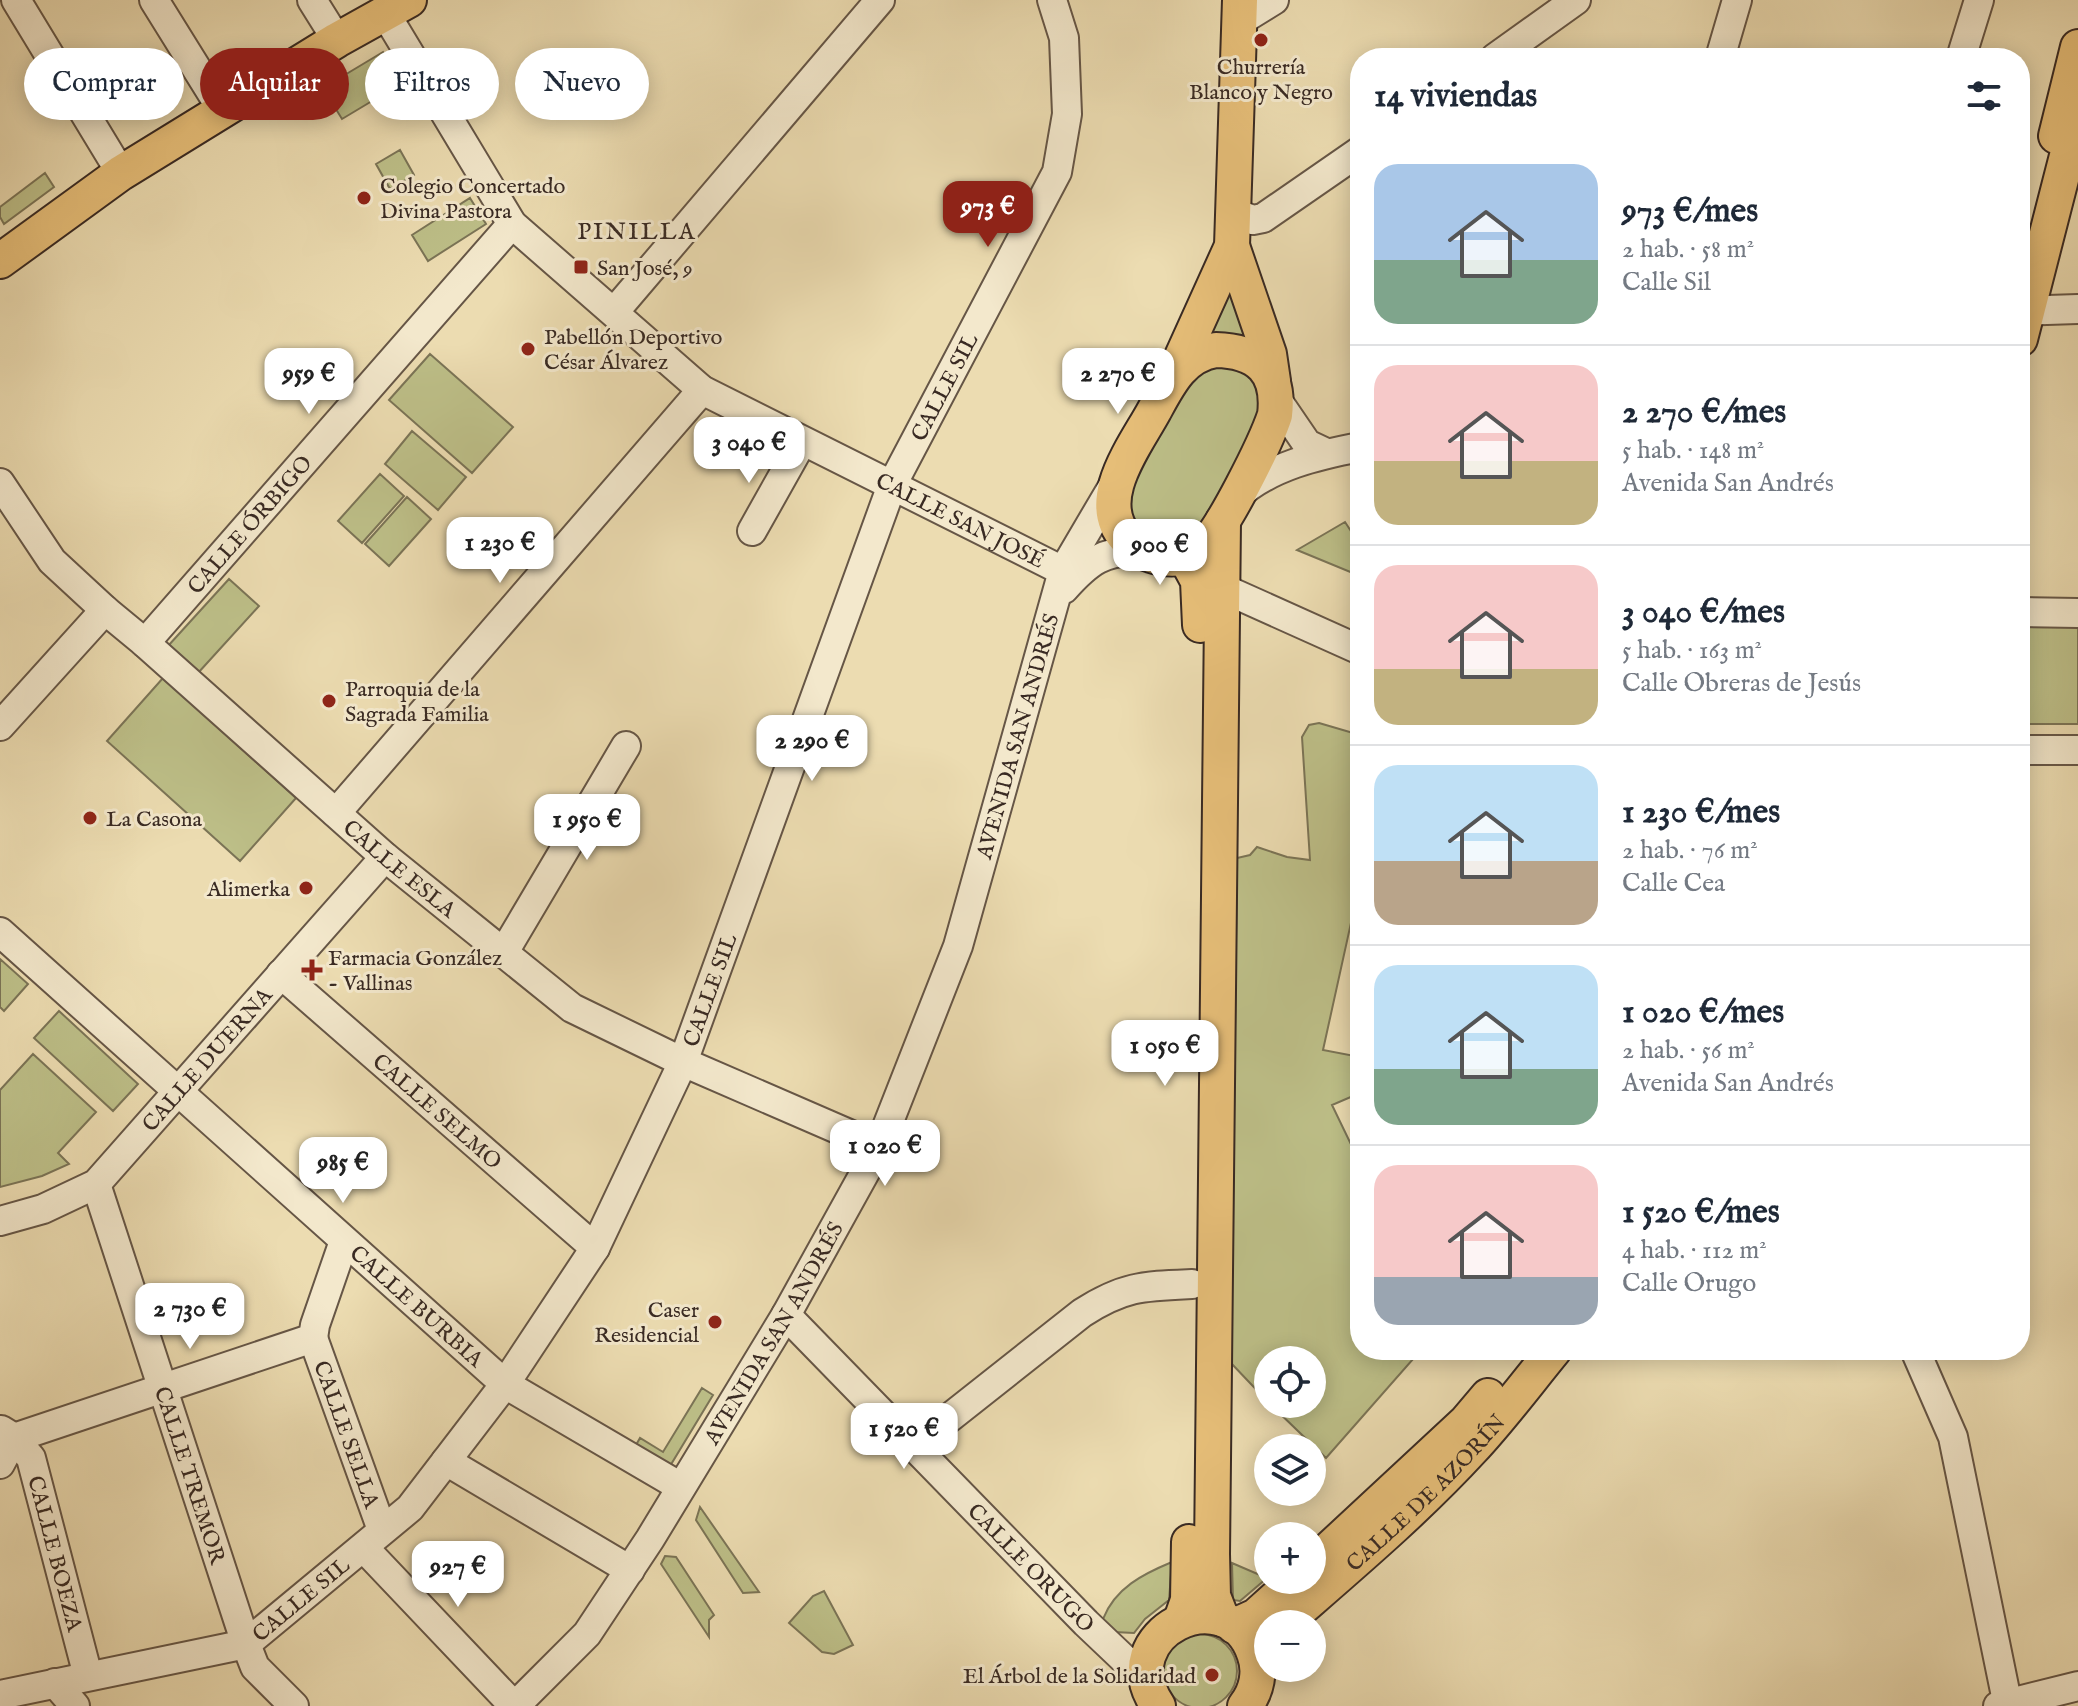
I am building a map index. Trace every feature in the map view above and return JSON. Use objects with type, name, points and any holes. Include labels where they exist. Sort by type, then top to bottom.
[{"type":"main road","points":[[324,48],[397,6]]},
{"type":"main road","points":[[1232,246],[1269,354],[1276,393],[1271,429],[1210,541],[1199,551],[1170,559],[1142,552],[1121,533],[1113,506],[1118,477],[1169,383],[1232,246],[1240,10]]},
{"type":"main road","points":[[2030,246],[2063,169],[2078,47]]},
{"type":"main road","points":[[2030,291],[2078,113]]},
{"type":"main road","points":[[0,261],[121,173],[208,120]]},
{"type":"main road","points":[[1169,383],[1191,359],[1202,352],[1231,351],[1258,360],[1276,393]]},
{"type":"main road","points":[[1228,510],[1222,588],[1212,1554],[1213,1596],[1228,1623]]},
{"type":"main road","points":[[1181,1620],[1188,1600],[1200,623],[1198,581],[1185,557]]},
{"type":"main road","name":"CALLE DE AZORÍN","points":[[1326,1552],[1466,1422],[1519,1360]]},
{"type":"main road","name":"CALLE DE AZORÍN","points":[[1299,1610],[1455,1467],[1546,1360]]},
{"type":"main road","points":[[1228,1623],[1256,1616],[1280,1594]]},
{"type":"main road","points":[[1147,1696],[1150,1651],[1157,1638],[1181,1620],[1208,1616],[1228,1623],[1254,1642]]},
{"type":"main road","points":[[1245,1706],[1257,1682]]},
{"type":"street","points":[[16,0],[121,173]]},
{"type":"street","points":[[154,0],[200,74]]},
{"type":"street","points":[[312,0],[337,40]]},
{"type":"street","points":[[615,311],[880,0]]},
{"type":"street","name":"CALLE SIL","points":[[0,1695],[246,1644],[410,1508],[505,1384],[595,1248],[683,1062],[892,485],[1057,172],[1067,114],[1064,38],[1052,0]]},
{"type":"street","points":[[1240,10],[1274,0]]},
{"type":"street","points":[[1512,48],[1576,0]]},
{"type":"street","points":[[1723,48],[1737,0]]},
{"type":"street","points":[[1964,48],[1979,0]]},
{"type":"street","name":"CALLE SAN JOSÉ","points":[[397,6],[512,224],[702,390],[892,485],[1060,585]]},
{"type":"street","points":[[1234,213],[1253,220],[1263,218],[1350,158]]},
{"type":"street","name":"CALLE ÓRBIGO","points":[[145,643],[512,224]]},
{"type":"street","points":[[2030,318],[2078,309]]},
{"type":"street","points":[[336,813],[702,390]]},
{"type":"street","points":[[1276,393],[1307,444],[1326,453]]},
{"type":"street","points":[[752,531],[802,442]]},
{"type":"street","points":[[1228,510],[1268,475],[1326,453],[1350,449]]},
{"type":"street","name":"AVENIDA SAN ANDRÉS","points":[[514,1706],[587,1634],[630,1570],[786,1315],[879,1147],[958,946],[1060,585],[1118,477]]},
{"type":"street","name":"CALLE ESLA","points":[[0,483],[52,561],[105,610],[385,857],[572,1008],[683,1062],[879,1147]]},
{"type":"street","name":"AVENIDA SAN ANDRÉS","points":[[1060,585],[1102,556],[1118,551],[1142,552]]},
{"type":"street","points":[[1222,588],[1350,646]]},
{"type":"street","points":[[2,721],[105,610]]},
{"type":"street","points":[[2030,612],[2078,613]]},
{"type":"street","points":[[504,952],[626,746]]},
{"type":"street","points":[[2030,750],[2078,750]]},
{"type":"street","name":"CALLE DUERNA","points":[[0,1221],[43,1209],[96,1184],[385,857]]},
{"type":"street","name":"CALLE BURBIA","points":[[0,932],[505,1384],[681,1487]]},
{"type":"street","name":"CALLE SELMO","points":[[281,974],[595,1248]]},
{"type":"street","name":"CALLE TREMOR","points":[[96,1184],[246,1644],[255,1667],[294,1706]]},
{"type":"street","points":[[0,1464],[7,1434],[162,1388],[313,1338],[344,1241]]},
{"type":"street","points":[[915,1445],[1102,1300],[1139,1286],[1192,1284]]},
{"type":"street","name":"CALLE ORUGO","points":[[786,1315],[1095,1632],[1147,1696]]},
{"type":"street","name":"CALLE SELLA","points":[[313,1338],[373,1539],[514,1706]]},
{"type":"street","points":[[1919,1360],[1953,1437],[2004,1705],[2078,1686]]},
{"type":"street","name":"CALLE BOEZA","points":[[7,1434],[31,1458],[88,1676]]},
{"type":"street","points":[[446,1461],[630,1570]]},
{"type":"street","points":[[55,1683],[75,1706]]},
{"type":"green space","points":[[365,63],[365,105],[349,115],[349,72]]},
{"type":"green space","points":[[400,150],[414,175],[390,189],[376,164]]},
{"type":"green space","points":[[45,173],[54,187],[4,224],[0,207]]},
{"type":"green space","points":[[470,198],[486,224],[428,261],[412,235]]},
{"type":"green space","points":[[1228,275],[1255,342],[1226,335],[1196,339]]},
{"type":"green space","points":[[430,354],[513,427],[472,473],[389,400]]},
{"type":"green space","points":[[1208,364],[1240,367],[1256,381],[1261,413],[1206,523],[1182,543],[1150,541],[1129,516],[1132,484],[1184,385]]},
{"type":"green space","points":[[412,431],[466,477],[438,510],[385,464]]},
{"type":"green space","points":[[380,474],[404,496],[362,543],[338,521]]},
{"type":"green space","points":[[407,497],[431,519],[389,566],[365,544]]},
{"type":"green space","points":[[1345,522],[1350,530],[1350,572],[1297,550]]},
{"type":"green space","points":[[229,579],[259,606],[198,673],[168,646]]},
{"type":"green space","points":[[2078,609],[2078,724],[2030,724],[2030,610]]},
{"type":"green space","points":[[163,678],[296,798],[240,861],[107,741]]},
{"type":"green space","points":[[1319,723],[1350,732],[1350,927],[1323,1050],[1350,1055],[1350,1097],[1332,1105],[1350,1142],[1350,1360],[1412,1360],[1326,1458],[1326,1434],[1301,1434],[1285,1418],[1326,1418],[1326,1346],[1254,1346],[1254,1387],[1231,1363],[1237,858],[1250,855],[1257,847],[1287,857],[1310,860],[1302,737],[1309,725]]},
{"type":"green space","points":[[0,959],[28,984],[4,1011],[0,1007]]},
{"type":"green space","points":[[59,1011],[138,1084],[113,1111],[34,1038]]},
{"type":"green space","points":[[33,1054],[96,1112],[58,1153],[69,1164],[42,1176],[0,1187],[0,1090]]},
{"type":"green space","points":[[702,1388],[713,1395],[670,1466],[636,1445],[640,1438],[663,1452]]},
{"type":"green space","points":[[700,1507],[759,1592],[743,1593],[696,1520]]},
{"type":"green space","points":[[665,1556],[676,1557],[714,1615],[709,1620],[709,1637],[661,1564]]},
{"type":"green space","points":[[1172,1562],[1169,1600],[1145,1619],[1134,1633],[1114,1632],[1103,1619],[1115,1599],[1141,1577]]},
{"type":"green space","points":[[1232,1563],[1254,1572],[1254,1589],[1240,1601],[1233,1600]]},
{"type":"green space","points":[[824,1591],[853,1645],[834,1654],[822,1652],[789,1623],[813,1596]]},
{"type":"green space","points":[[1193,1635],[1207,1635],[1220,1640],[1231,1651],[1236,1664],[1236,1678],[1231,1691],[1220,1702],[1207,1707],[1193,1707],[1180,1702],[1169,1691],[1164,1678],[1164,1664],[1169,1651],[1180,1640]]},
{"type":"place","name":"Churrería Blanco y Negro","points":[[1261,40]]},
{"type":"place","name":"Colegio Concertado Divina Pastora","points":[[364,198]]},
{"type":"place","name":"San José, 9","points":[[581,267]]},
{"type":"place","name":"Pabellón Deportivo César Álvarez","points":[[528,349]]},
{"type":"place","name":"Parroquia de la Sagrada Familia","points":[[329,701]]},
{"type":"place","name":"La Casona","points":[[90,818]]},
{"type":"place","name":"Alimerka","points":[[306,888]]},
{"type":"place","name":"Farmacia González - Vallinas","points":[[312,970]]},
{"type":"place","name":"Caser Residencial","points":[[715,1322]]},
{"type":"place","name":"El Árbol de la Solidaridad","points":[[1212,1675]]},
{"type":"district","name":"PINILLA","points":[[637,231]]}]
